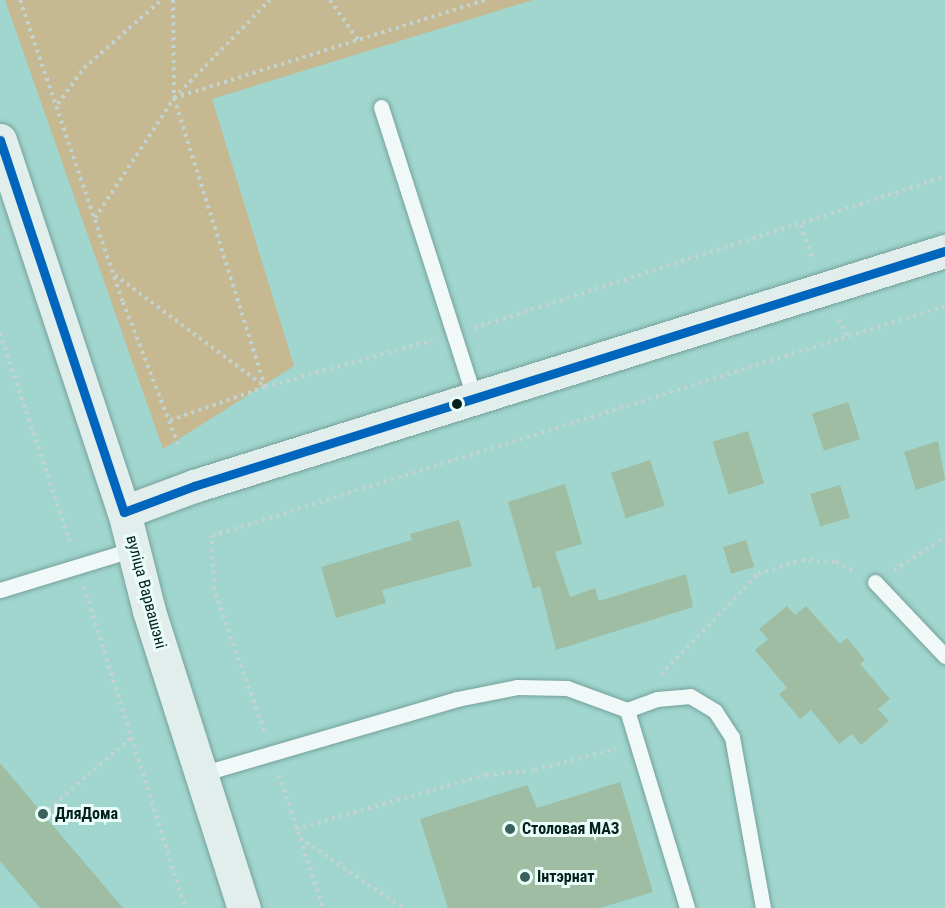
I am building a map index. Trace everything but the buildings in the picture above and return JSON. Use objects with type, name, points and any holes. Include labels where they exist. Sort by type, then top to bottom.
[{"type":"main road","name":"вуліца Варвашэні","points":[[0,140],[124,512],[149,611],[244,908]]},
{"type":"main road","points":[[124,512],[945,251]]},
{"type":"lane","points":[[381,107],[475,399]]},
{"type":"lane","points":[[0,590],[134,549]]},
{"type":"lane","points":[[875,582],[945,657]]},
{"type":"lane","points":[[201,774],[457,699],[517,687],[567,688],[627,710],[657,699],[690,696],[715,711],[732,737],[763,908]]},
{"type":"lane","points":[[627,710],[687,908]]},
{"type":"path","points":[[20,0],[58,105],[114,274],[178,444]]},
{"type":"path","points":[[58,105],[84,68],[161,0]]},
{"type":"path","points":[[173,0],[174,98],[265,387]]},
{"type":"path","points":[[95,219],[174,98],[270,0]]},
{"type":"path","points":[[330,0],[358,40]]},
{"type":"path","points":[[174,98],[485,0]]},
{"type":"path","points":[[168,421],[265,387],[455,333],[801,225],[945,177]]},
{"type":"path","points":[[801,225],[817,270]]},
{"type":"path","points":[[114,274],[265,387]]},
{"type":"path","points":[[323,908],[214,589],[212,536],[945,306]]},
{"type":"path","points":[[836,312],[847,337]]},
{"type":"path","points":[[0,333],[70,543]]},
{"type":"path","points":[[627,710],[758,574],[802,560],[836,562],[875,582],[945,537]]},
{"type":"path","points":[[84,587],[185,908]]},
{"type":"path","points":[[43,814],[132,737]]},
{"type":"path","points":[[296,829],[486,775],[535,770],[637,743]]},
{"type":"path","points":[[299,838],[403,908]]},
{"type":"shaded area","points":[[5,0],[533,0],[212,99],[294,366],[163,449]]},
{"type":"transit line","points":[[0,140],[124,512],[194,486],[945,251]]},
{"type":"place","name":"ДляДома","points":[[43,814]]},
{"type":"place","name":"Столовая МАЗ","points":[[510,829]]},
{"type":"place","name":"Інтэрнат","points":[[525,877]]}]
